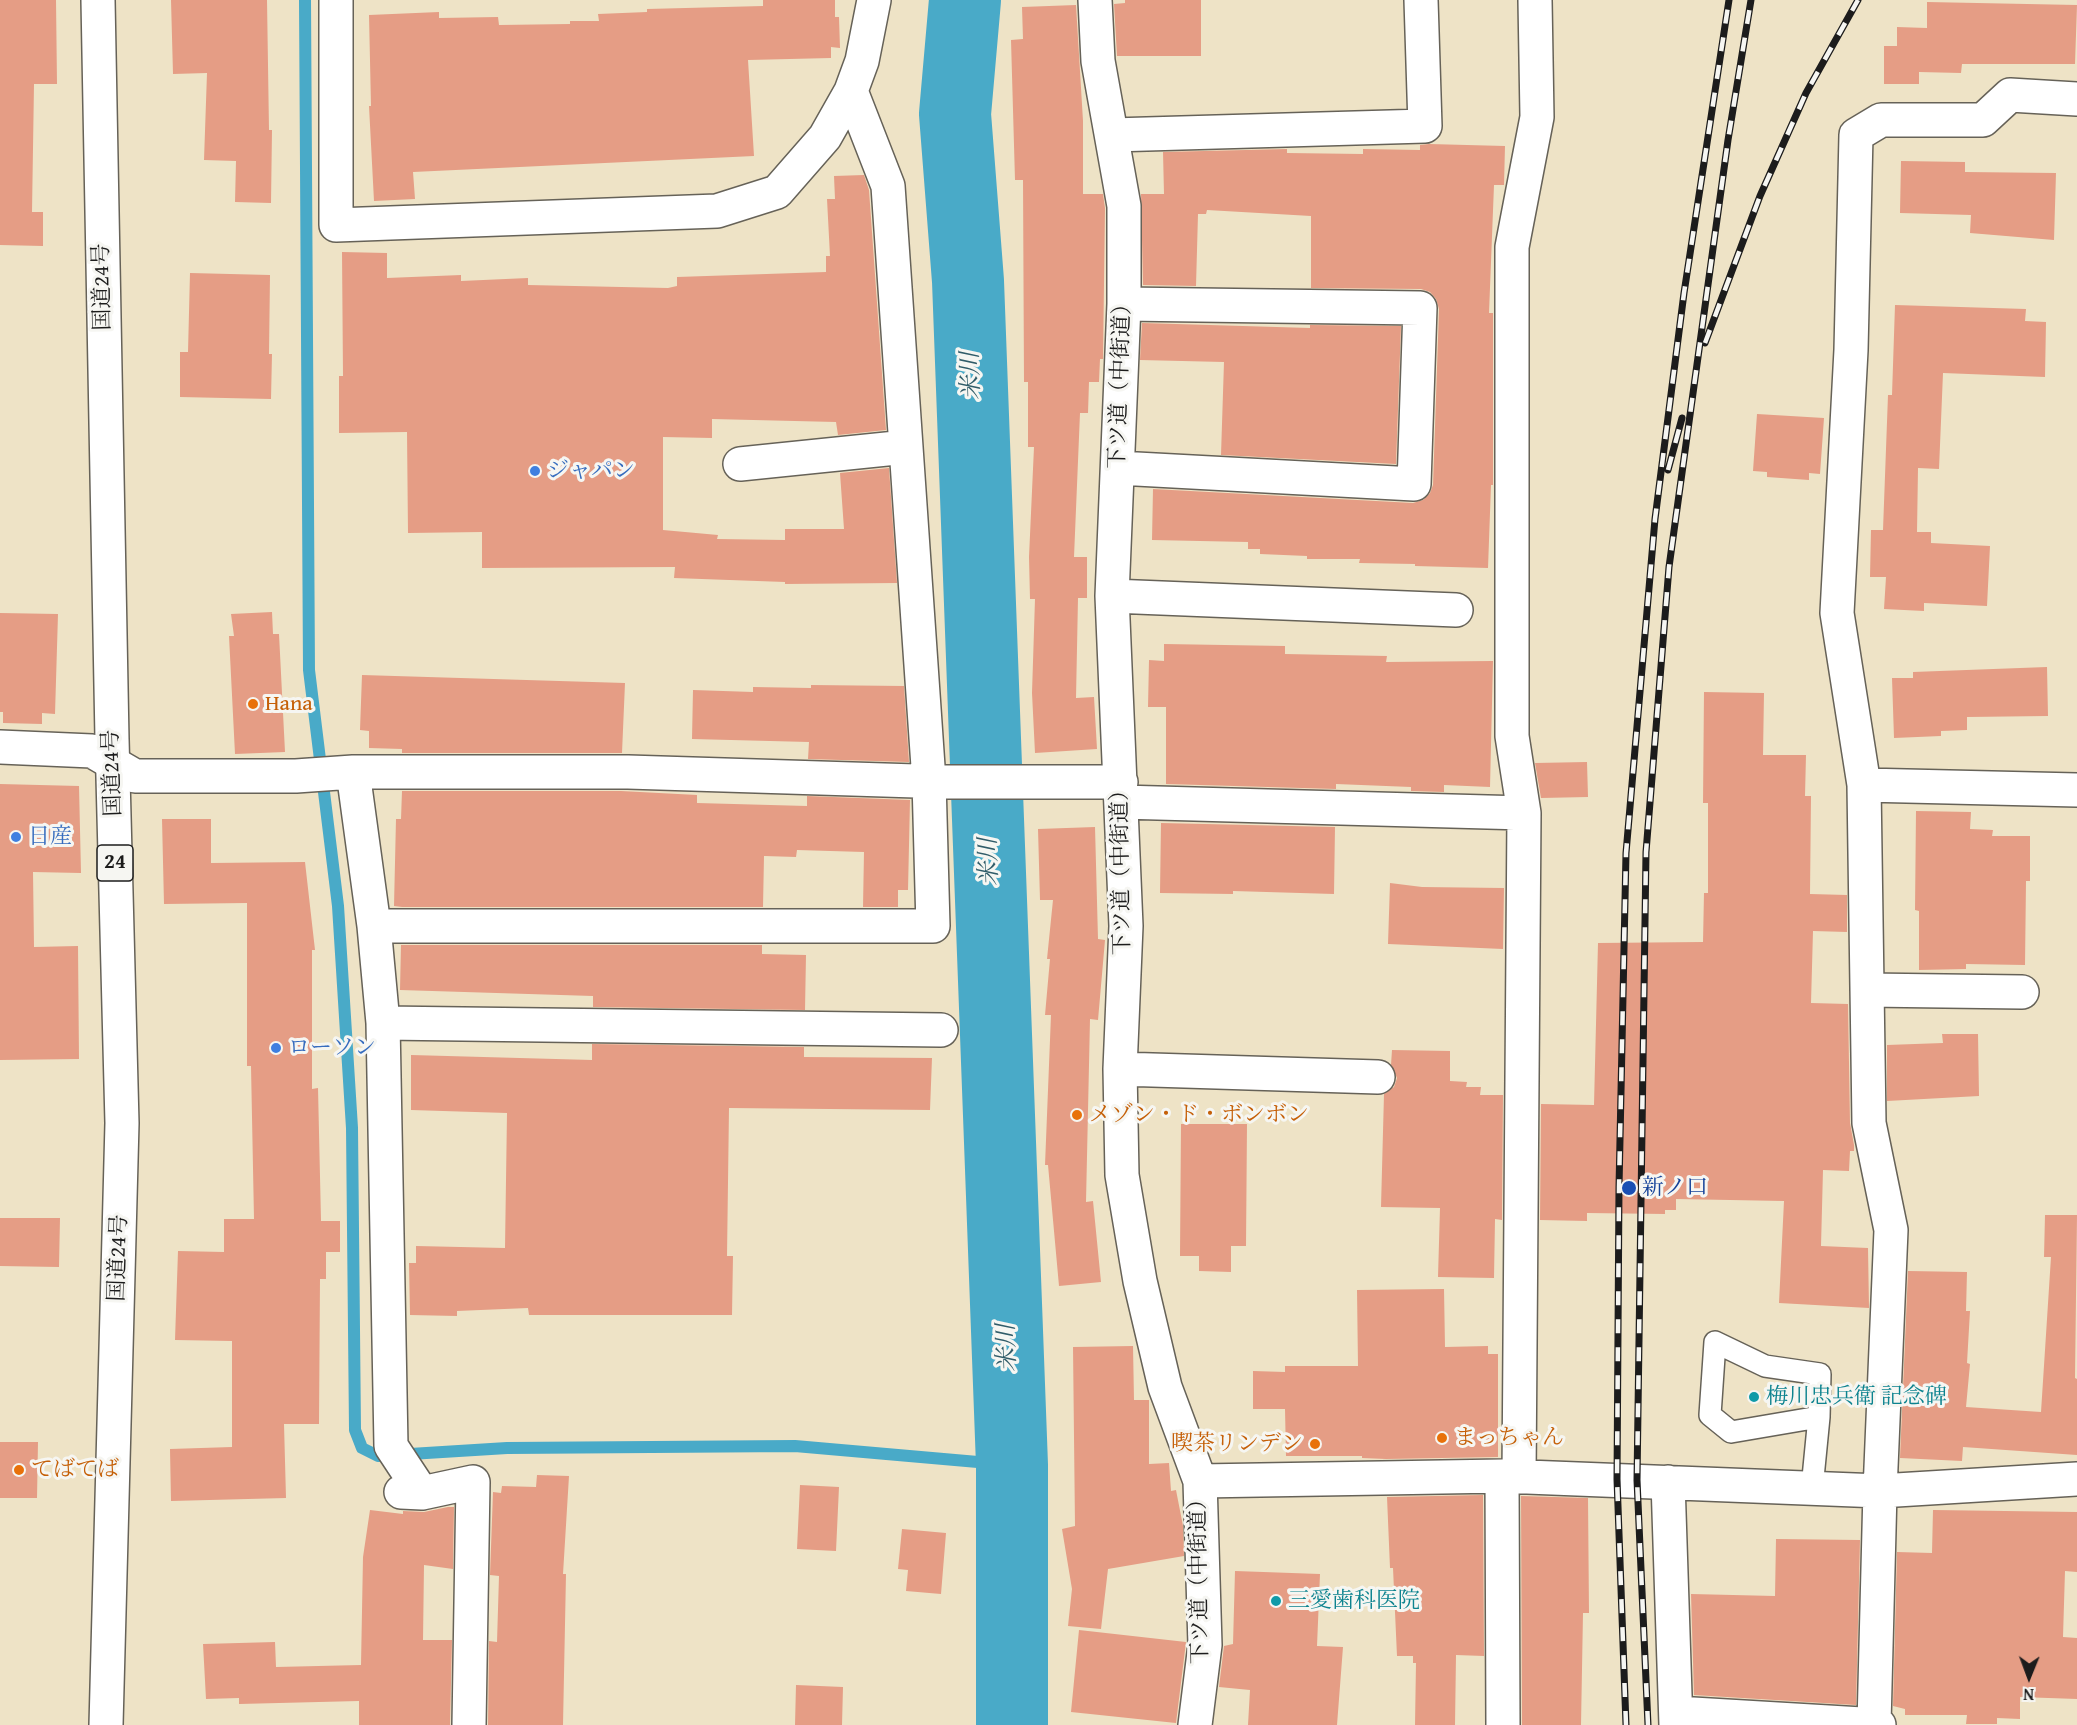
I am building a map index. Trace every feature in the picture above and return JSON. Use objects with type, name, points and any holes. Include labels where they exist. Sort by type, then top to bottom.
[{"type":"main road","name":"国道24号","points":[[98,0],[112,765],[122,1123],[106,1725]]},
{"type":"main road","points":[[336,0],[336,225],[717,212],[777,192],[825,137],[851,91],[862,61],[874,0]]},
{"type":"main road","name":"下ツ道（中街道）","points":[[1095,0],[1098,61],[1124,206],[1124,304],[1112,596],[1126,926],[1120,1069],[1122,1175],[1140,1281],[1165,1387],[1200,1481],[1205,1645],[1195,1725]]},
{"type":"main road","points":[[1112,135],[1425,126],[1421,0]]},
{"type":"main road","points":[[1503,1725],[1524,813],[1512,736],[1512,247],[1537,117],[1535,0]]},
{"type":"main road","points":[[374,926],[933,926],[939,782],[906,447],[888,186],[851,91]]},
{"type":"main road","points":[[1668,1482],[1676,1719],[1877,1725],[1880,1491],[1891,1230],[1869,1124],[1864,784],[1837,613],[1851,362],[1856,135],[1881,120],[1983,120],[2010,95],[2077,99]]},
{"type":"main road","points":[[1118,468],[1414,484],[1420,308],[1124,304]]},
{"type":"main road","points":[[740,464],[906,447]]},
{"type":"main road","points":[[1112,596],[1456,610]]},
{"type":"main road","points":[[0,747],[92,751],[112,765],[135,776],[296,776],[344,772],[628,772],[939,782],[1028,781],[1121,792],[1524,813]]},
{"type":"main road","points":[[344,772],[374,926],[383,1023],[391,1446],[411,1492],[473,1482],[469,1725]]},
{"type":"main road","points":[[1864,784],[2077,790]]},
{"type":"main road","points":[[1867,990],[2022,992]]},
{"type":"main road","points":[[383,1023],[941,1030]]},
{"type":"main road","points":[[1120,1069],[1378,1077]]},
{"type":"main road","points":[[1200,1481],[1510,1476],[1880,1491],[2077,1479]]},
{"type":"lane","points":[[1812,1488],[1819,1417],[1820,1374],[1765,1366],[1715,1342],[1710,1415],[1731,1432],[1819,1417]]},
{"type":"building","points":[[0,0],[56,0],[57,84],[34,84],[32,212],[43,212],[43,246],[0,245]]},
{"type":"building","points":[[171,0],[267,0],[269,130],[272,130],[271,203],[235,202],[236,161],[204,160],[207,73],[173,74]]},
{"type":"building","points":[[763,0],[835,0],[835,17],[839,17],[840,48],[831,47],[831,58],[748,60],[754,156],[413,172],[415,199],[374,201],[369,106],[371,106],[369,15],[439,12],[439,18],[498,17],[499,25],[570,24],[570,21],[599,21],[598,14],[647,12],[647,9],[763,6]]},
{"type":"building","points":[[1125,0],[1201,0],[1201,56],[1117,56],[1114,4],[1125,3]]},
{"type":"building","points":[[1927,2],[2077,5],[2075,64],[1962,64],[1961,73],[1919,72],[1919,84],[1884,84],[1884,46],[1897,46],[1897,27],[1927,28]]},
{"type":"building","points":[[1076,5],[1083,121],[1083,194],[1103,194],[1105,208],[1103,359],[1100,359],[1099,382],[1089,382],[1088,413],[1080,413],[1074,557],[1087,557],[1087,598],[1078,598],[1076,698],[1094,697],[1097,749],[1035,753],[1032,693],[1035,599],[1030,599],[1029,557],[1034,447],[1028,447],[1028,382],[1024,382],[1023,180],[1015,180],[1011,40],[1023,39],[1022,7]]},
{"type":"building","points":[[1420,145],[1505,146],[1504,185],[1494,185],[1489,313],[1493,313],[1493,485],[1491,485],[1488,568],[1359,563],[1360,559],[1307,559],[1307,556],[1260,554],[1260,549],[1248,549],[1248,542],[1152,540],[1153,489],[1413,503],[1423,500],[1430,493],[1433,485],[1439,309],[1436,299],[1430,292],[1421,289],[1311,288],[1311,216],[1207,210],[1206,214],[1198,214],[1196,286],[1143,285],[1141,194],[1164,194],[1163,152],[1287,149],[1287,153],[1363,154],[1363,149],[1420,150]]},
{"type":"building","points":[[1901,161],[1965,162],[1965,172],[2056,173],[2054,240],[1970,233],[1971,215],[1900,213]]},
{"type":"building","points":[[864,175],[869,190],[886,430],[838,435],[836,422],[712,419],[712,438],[663,437],[663,530],[718,535],[717,539],[785,540],[785,529],[844,529],[840,473],[889,468],[897,583],[785,584],[785,582],[674,578],[675,567],[482,568],[482,532],[408,533],[407,432],[339,433],[339,376],[343,376],[342,252],[387,253],[387,278],[461,275],[461,281],[528,278],[528,285],[668,288],[677,286],[677,277],[826,272],[826,256],[830,256],[827,199],[835,199],[834,176]]},
{"type":"building","points":[[190,273],[270,275],[271,399],[180,397],[180,352],[188,352]]},
{"type":"building","points":[[1895,305],[2026,309],[2025,321],[2046,322],[2045,377],[1943,373],[1939,469],[1918,468],[1917,532],[1931,532],[1931,543],[1990,546],[1987,606],[1924,603],[1924,611],[1884,609],[1886,577],[1870,577],[1871,530],[1883,530],[1888,395],[1892,395]]},
{"type":"building","points":[[1142,323],[1310,328],[1310,325],[1401,326],[1396,464],[1221,455],[1224,362],[1140,360]]},
{"type":"building","points":[[1757,414],[1824,418],[1820,474],[1809,473],[1809,480],[1767,477],[1767,472],[1753,471]]},
{"type":"building","points":[[272,612],[273,634],[279,634],[285,752],[235,754],[229,636],[234,636],[231,614]]},
{"type":"building","points":[[0,613],[58,614],[55,714],[42,713],[42,724],[3,723],[3,712],[0,712]]},
{"type":"building","points":[[1164,644],[1285,646],[1285,654],[1387,656],[1386,662],[1493,661],[1490,787],[1444,785],[1444,792],[1411,791],[1411,787],[1336,784],[1336,789],[1166,784],[1166,707],[1148,707],[1149,660],[1164,661]]},
{"type":"building","points":[[2047,667],[2048,716],[1967,717],[1967,730],[1941,731],[1941,736],[1894,738],[1892,678],[1913,678],[1913,672]]},
{"type":"building","points":[[362,675],[625,683],[622,753],[402,753],[402,749],[369,748],[369,731],[360,730]]},
{"type":"building","points":[[811,685],[904,686],[909,762],[808,759],[809,742],[692,739],[693,690],[753,692],[753,687],[811,688]]},
{"type":"building","points":[[1704,692],[1764,693],[1763,755],[1806,755],[1805,796],[1811,796],[1810,894],[1847,895],[1847,932],[1813,931],[1811,1003],[1848,1004],[1850,1123],[1854,1145],[1854,1151],[1850,1151],[1849,1171],[1823,1170],[1821,1246],[1868,1248],[1869,1308],[1779,1303],[1784,1201],[1676,1199],[1676,1210],[1665,1210],[1665,1214],[1587,1213],[1587,1221],[1540,1220],[1541,1104],[1594,1105],[1598,943],[1703,942],[1704,893],[1708,893],[1708,803],[1703,803]]},
{"type":"building","points":[[1587,762],[1588,797],[1541,798],[1535,763]]},
{"type":"building","points":[[0,784],[79,786],[81,873],[33,872],[34,947],[78,946],[79,1059],[0,1060]]},
{"type":"building","points":[[402,791],[621,791],[697,795],[697,803],[807,806],[807,796],[910,800],[908,890],[898,890],[898,907],[863,907],[864,852],[797,850],[796,857],[764,856],[763,907],[394,906],[396,819],[401,819]]},
{"type":"building","points":[[1916,811],[1971,812],[1970,829],[1993,830],[1992,836],[2030,836],[2030,881],[2026,881],[2025,965],[1966,964],[1966,969],[1919,970],[1919,911],[1915,910]]},
{"type":"building","points":[[162,819],[211,819],[211,863],[305,862],[315,950],[312,950],[312,1089],[318,1088],[321,1221],[340,1221],[340,1252],[326,1252],[326,1279],[320,1279],[319,1424],[284,1424],[286,1498],[171,1501],[170,1449],[232,1447],[232,1341],[175,1340],[178,1251],[224,1252],[224,1219],[254,1219],[251,1066],[247,1066],[247,903],[164,904]]},
{"type":"building","points":[[1161,823],[1335,827],[1334,894],[1233,891],[1233,894],[1160,893]]},
{"type":"building","points":[[1095,827],[1098,939],[1105,940],[1098,1020],[1090,1019],[1086,1202],[1093,1201],[1101,1282],[1059,1286],[1048,1165],[1045,1165],[1051,1015],[1045,1015],[1050,959],[1047,959],[1053,900],[1040,900],[1038,829]]},
{"type":"building","points":[[1390,883],[1422,887],[1504,888],[1503,949],[1388,944]]},
{"type":"building","points":[[401,945],[762,945],[762,954],[806,955],[805,1010],[593,1007],[593,996],[400,990]]},
{"type":"building","points":[[1942,1034],[1978,1034],[1979,1096],[1887,1101],[1887,1045],[1943,1043]]},
{"type":"building","points":[[592,1044],[804,1047],[804,1057],[932,1058],[930,1110],[729,1108],[727,1256],[733,1256],[732,1315],[529,1315],[528,1308],[457,1311],[457,1316],[410,1315],[409,1263],[416,1263],[416,1246],[505,1248],[507,1113],[411,1110],[411,1055],[592,1060]]},
{"type":"building","points":[[1392,1050],[1450,1051],[1450,1081],[1467,1082],[1466,1087],[1481,1087],[1480,1095],[1503,1095],[1502,1220],[1495,1219],[1494,1278],[1438,1277],[1440,1208],[1381,1207],[1384,1094],[1394,1087],[1397,1078],[1391,1065]]},
{"type":"building","points":[[1181,1124],[1247,1124],[1246,1246],[1231,1246],[1231,1272],[1199,1271],[1199,1256],[1180,1256]]},
{"type":"building","points":[[2045,1215],[2077,1215],[2075,1378],[2077,1379],[2077,1455],[1963,1447],[1962,1461],[1900,1458],[1908,1271],[1967,1272],[1966,1311],[1970,1311],[1967,1363],[1970,1364],[1966,1407],[2041,1412],[2051,1257],[2044,1257]]},
{"type":"building","points":[[0,1218],[60,1218],[59,1267],[0,1266]]},
{"type":"building","points":[[1444,1289],[1445,1347],[1488,1346],[1488,1354],[1498,1354],[1498,1457],[1386,1459],[1362,1458],[1362,1456],[1286,1456],[1285,1409],[1253,1409],[1253,1371],[1285,1372],[1285,1366],[1358,1366],[1357,1290]]},
{"type":"building","points":[[1133,1346],[1134,1400],[1149,1400],[1149,1464],[1169,1463],[1171,1491],[1176,1490],[1183,1526],[1184,1556],[1108,1569],[1101,1629],[1068,1626],[1072,1589],[1062,1529],[1075,1526],[1073,1347]]},
{"type":"building","name":"てばてば","points":[[0,1442],[38,1442],[37,1498],[0,1498]]},
{"type":"building","points":[[537,1475],[569,1476],[563,1574],[566,1574],[563,1725],[488,1725],[489,1641],[497,1642],[499,1576],[490,1575],[493,1492],[501,1493],[502,1486],[536,1487]]},
{"type":"building","points":[[800,1485],[839,1487],[836,1551],[797,1549]]},
{"type":"building","points":[[1483,1495],[1484,1656],[1456,1655],[1455,1725],[1415,1725],[1416,1663],[1413,1663],[1413,1656],[1397,1656],[1387,1497]]},
{"type":"building","points":[[1521,1496],[1588,1498],[1589,1613],[1583,1613],[1581,1725],[1522,1725]]},
{"type":"building","points":[[454,1507],[453,1569],[424,1565],[423,1640],[452,1640],[450,1725],[359,1725],[359,1701],[239,1704],[239,1698],[206,1699],[203,1644],[275,1642],[276,1667],[361,1665],[363,1557],[370,1510],[403,1514],[403,1511],[424,1512]]},
{"type":"building","points":[[1933,1510],[2077,1512],[2077,1572],[2065,1571],[2063,1637],[2077,1638],[2077,1699],[2020,1697],[2020,1719],[1997,1718],[1997,1724],[1966,1724],[1967,1715],[1905,1715],[1905,1709],[1893,1706],[1897,1552],[1932,1553]]},
{"type":"building","points":[[902,1529],[946,1533],[941,1594],[906,1591],[908,1570],[898,1569]]},
{"type":"building","points":[[1776,1539],[1860,1540],[1856,1705],[1694,1695],[1691,1594],[1775,1596]]},
{"type":"building","points":[[1235,1571],[1320,1574],[1317,1646],[1343,1647],[1337,1725],[1248,1725],[1250,1690],[1219,1687],[1224,1646],[1233,1644]]},
{"type":"building","points":[[1079,1630],[1186,1642],[1176,1723],[1071,1712]]},
{"type":"building","points":[[796,1685],[843,1687],[842,1725],[795,1725]]},
{"type":"waterway","points":[[305,0],[309,670],[338,906],[352,1128],[355,1430],[362,1448],[378,1456],[507,1448],[795,1446],[1012,1465]]},
{"type":"waterway","name":"米川","points":[[965,0],[955,114],[968,281],[1012,1465],[1012,1725]]},
{"type":"railway","points":[[1626,1725],[1617,1479],[1619,1187],[1626,853],[1655,519],[1684,293],[1729,0]]},
{"type":"railway","points":[[1648,1725],[1637,1480],[1646,852],[1669,567],[1728,140],[1751,0]]},
{"type":"railway","points":[[1705,343],[1760,196],[1806,93],[1858,0]]},
{"type":"railway","points":[[1668,470],[1682,418]]},
{"type":"place","name":"ジャパン","points":[[535,471]]},
{"type":"place","name":"Hana","points":[[253,704]]},
{"type":"place","name":"日産","points":[[16,837]]},
{"type":"place","name":"ローソン","points":[[276,1048]]},
{"type":"place","name":"メゾン・ド・ボンボン","points":[[1077,1115]]},
{"type":"place","name":"新ノ口","points":[[1629,1188]]},
{"type":"place","name":"梅川忠兵衛 記念碑","points":[[1754,1397]]},
{"type":"place","name":"まっちゃん","points":[[1442,1438]]},
{"type":"place","name":"喫茶リンデン","points":[[1315,1444]]},
{"type":"place","name":"てばてば","points":[[19,1470]]},
{"type":"place","name":"三愛歯科医院","points":[[1276,1601]]}]
